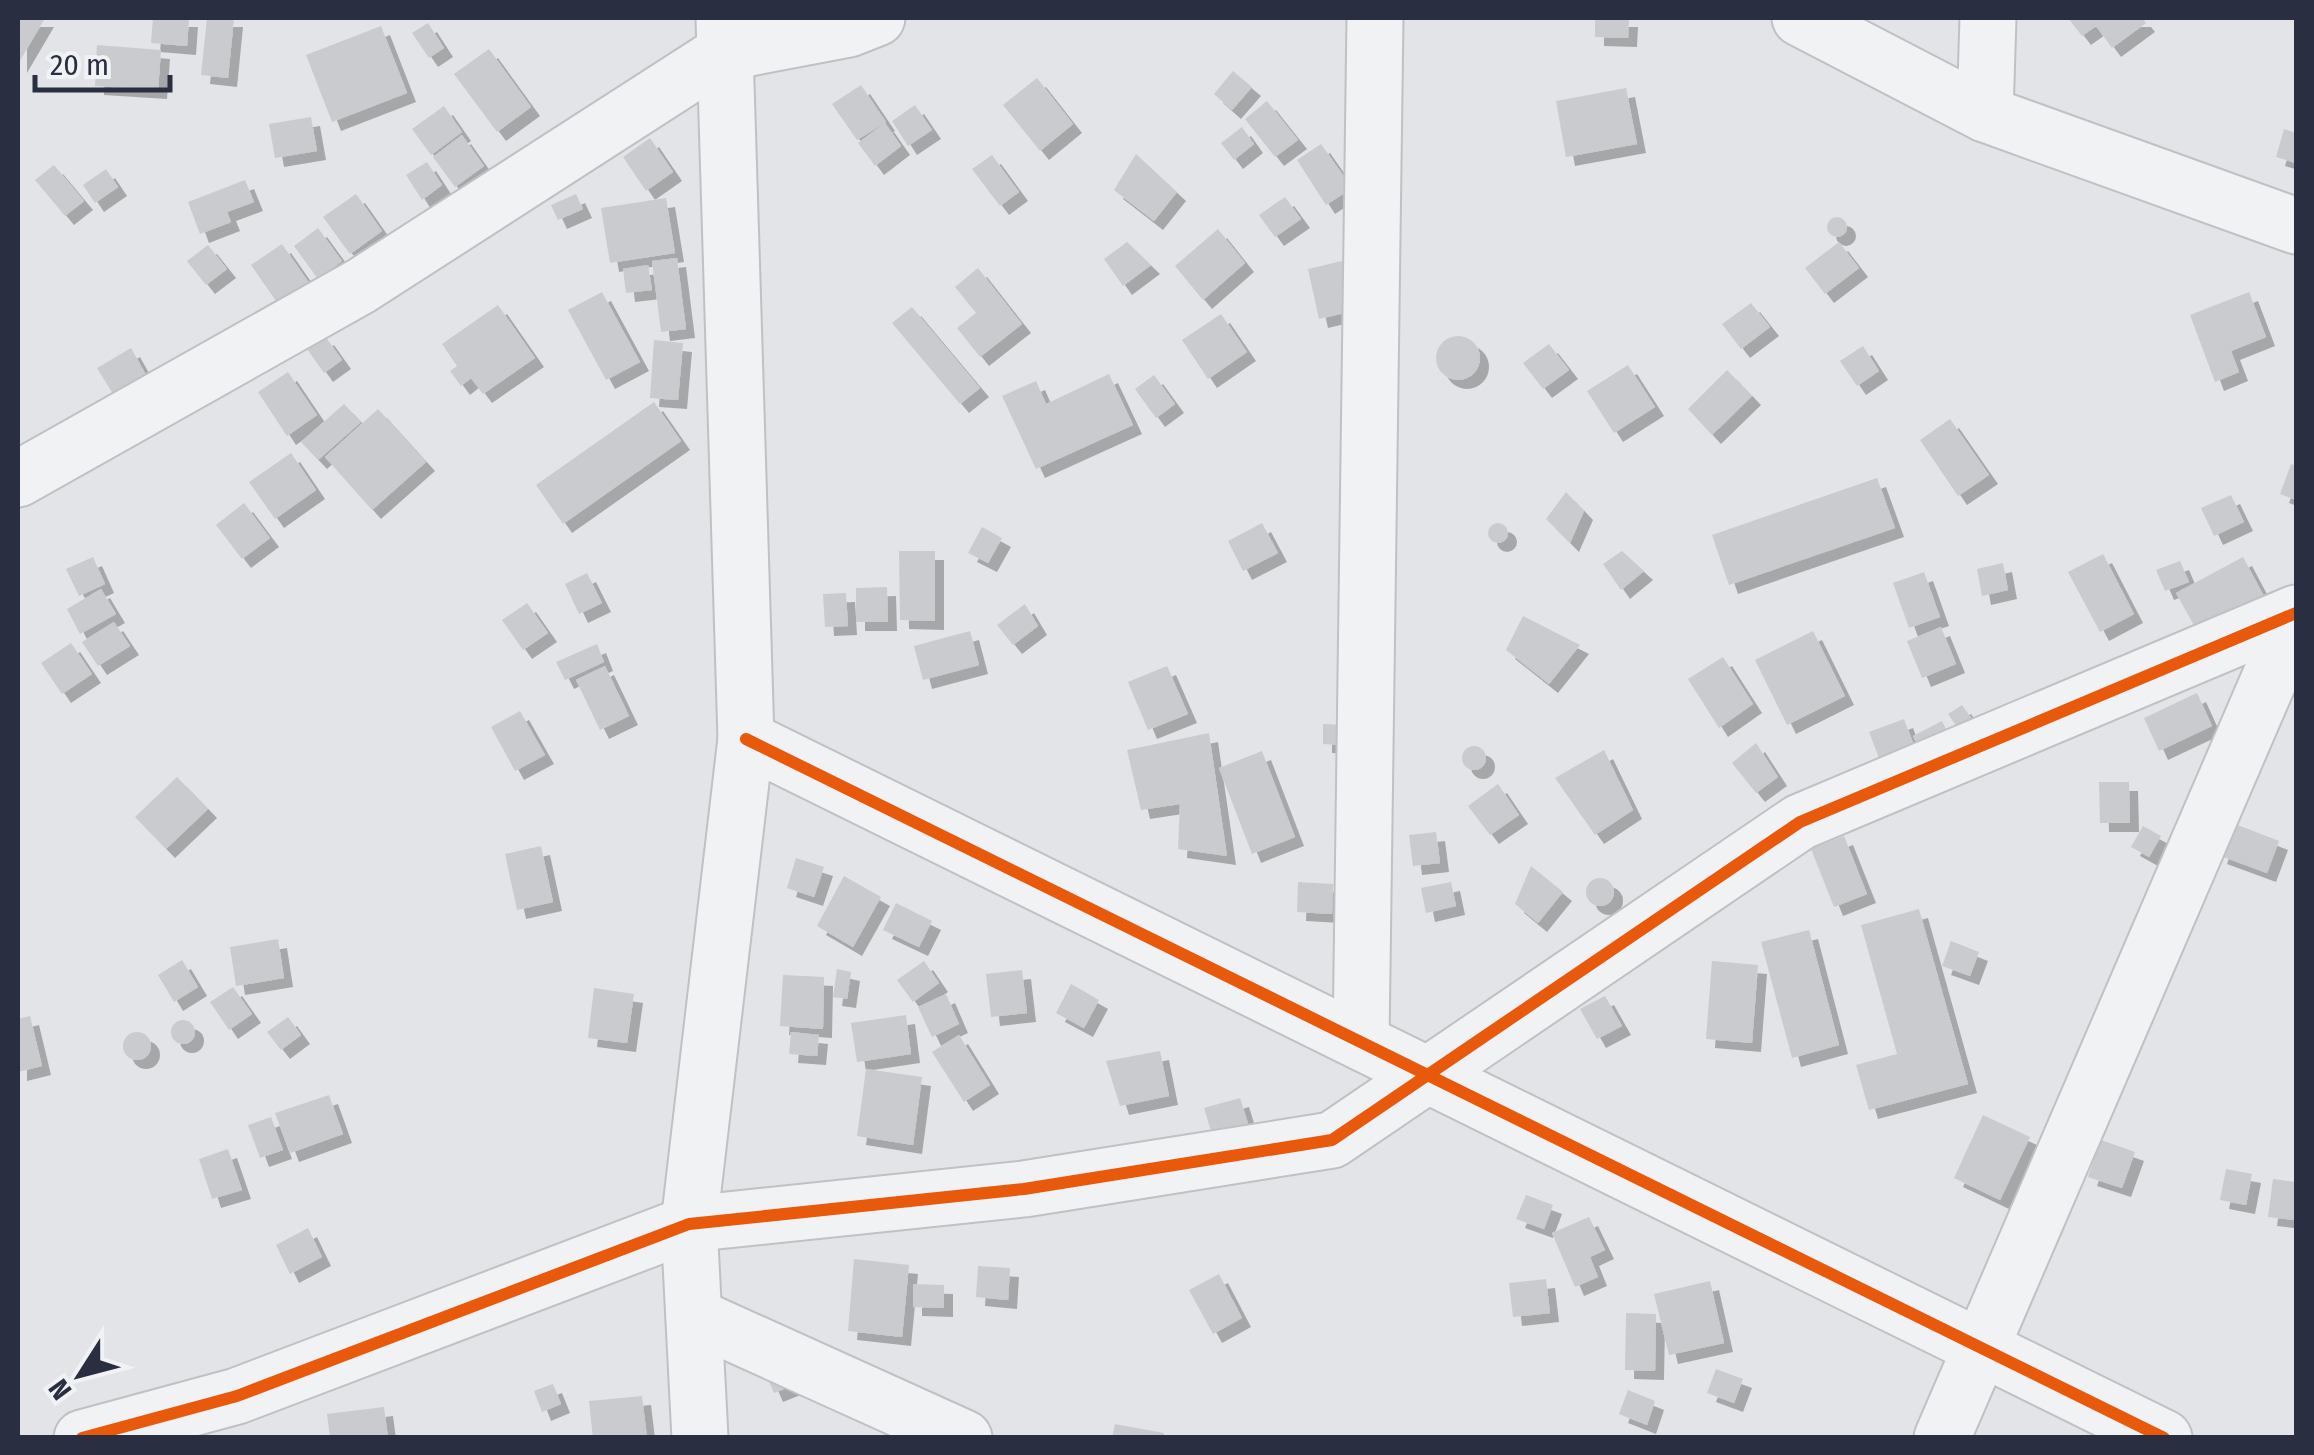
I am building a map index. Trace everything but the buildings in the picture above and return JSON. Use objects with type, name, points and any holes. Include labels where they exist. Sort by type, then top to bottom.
[{"type":"street","points":[[18,479],[360,286],[724,35],[849,29],[877,18]]},
{"type":"street","points":[[1361,1042],[1375,18]]},
{"type":"street","points":[[1800,18],[1986,114],[2296,226]]},
{"type":"street","points":[[1986,114],[1988,18]]},
{"type":"street","points":[[700,1438],[689,1224],[746,740],[724,35]]},
{"type":"street","points":[[82,1438],[237,1396],[689,1224],[1024,1189],[1332,1140],[1800,822],[2296,615]]},
{"type":"street","points":[[1942,1438],[2296,615]]},
{"type":"street","points":[[746,740],[2164,1438]]},
{"type":"street","points":[[694,1316],[964,1438]]},
{"type":"cycle path","points":[[82,1438],[237,1396],[689,1224],[1024,1189],[1332,1140],[1800,822],[2296,613]]},
{"type":"cycle path","points":[[746,739],[2164,1438]]}]
